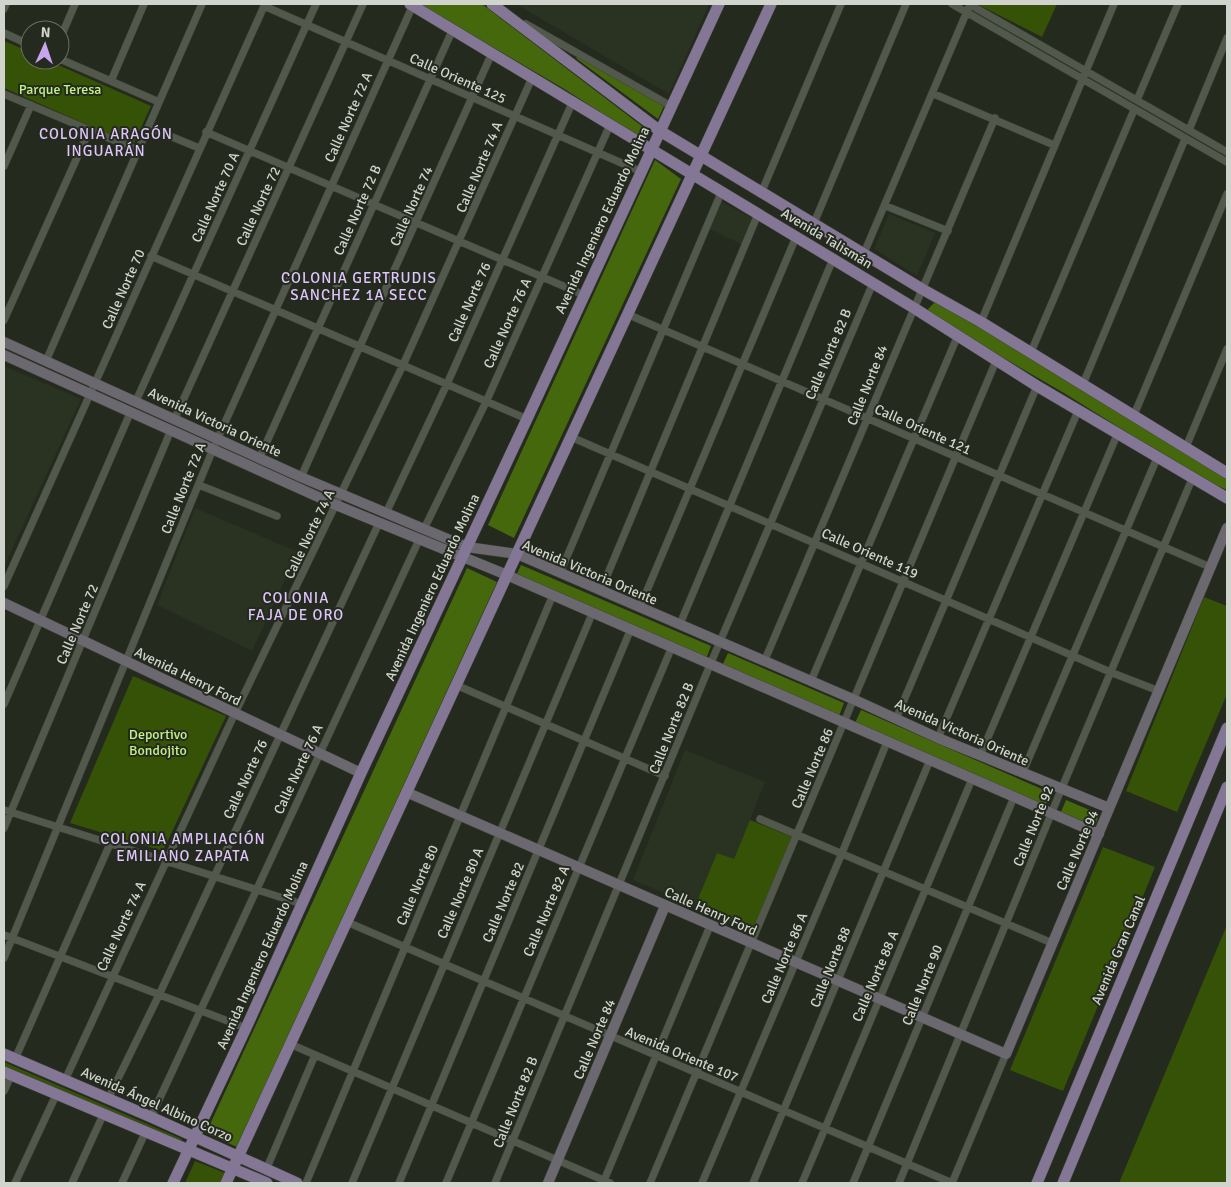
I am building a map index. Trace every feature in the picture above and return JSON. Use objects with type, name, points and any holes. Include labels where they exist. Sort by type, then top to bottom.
[{"type":"main road","name":"Avenida Talismán","points":[[411,4],[914,308],[1117,435],[1227,498]]},
{"type":"main road","name":"Avenida Ingeniero Eduardo Molina","points":[[173,1183],[246,1028],[361,773],[642,172],[718,4]]},
{"type":"main road","points":[[226,1183],[771,4]]},
{"type":"main road","name":"Avenida Talismán","points":[[495,6],[660,130],[922,289],[1031,352],[1227,473]]},
{"type":"main road","points":[[672,161],[682,144]]},
{"type":"main road","name":"Avenida Gran Canal","points":[[1037,1183],[1227,728]]},
{"type":"main road","points":[[1063,1183],[1227,786]]},
{"type":"main road","name":"Avenida Ángel Albino Corzo","points":[[4,1054],[151,1117],[297,1183]]},
{"type":"main road","name":"Avenida Ángel Albino Corzo","points":[[7,1074],[265,1183]]},
{"type":"street","points":[[4,8],[6,4]]},
{"type":"street","points":[[68,20],[75,4]]},
{"type":"street","points":[[111,81],[144,4]]},
{"type":"street","points":[[46,361],[202,4]]},
{"type":"street","name":"Calle Norte 70 A","points":[[136,401],[316,4]]},
{"type":"street","name":"Calle Norte 72","points":[[175,418],[363,4]]},
{"type":"street","name":"Calle Norte 72 A","points":[[4,958],[218,437],[411,4]]},
{"type":"street","points":[[762,191],[841,4]]},
{"type":"street","points":[[814,222],[906,4]]},
{"type":"street","points":[[952,4],[1227,162]]},
{"type":"street","points":[[864,253],[934,94],[970,4],[1227,152]]},
{"type":"street","points":[[981,322],[1114,4]]},
{"type":"street","points":[[1137,100],[1178,4]]},
{"type":"street","name":"Calle Oriente 125","points":[[264,5],[306,26],[642,172]]},
{"type":"street","name":"Calle Norte 70","points":[[4,586],[264,5]]},
{"type":"street","name":"Avenida Talismán","points":[[495,6],[671,106]]},
{"type":"street","name":"Calle Norte 72 B","points":[[260,457],[453,29]]},
{"type":"street","points":[[4,33],[20,40]]},
{"type":"street","points":[[1189,130],[1227,38]]},
{"type":"street","name":"Calle Norte 74","points":[[300,477],[417,224],[492,53]]},
{"type":"street","points":[[70,63],[159,102]]},
{"type":"street","name":"Calle Norte 74 A","points":[[65,1080],[235,713],[403,365],[460,242],[532,78]]},
{"type":"street","points":[[4,94],[137,150]]},
{"type":"street","points":[[934,94],[1054,145]]},
{"type":"street","name":"Calle Norte 76","points":[[386,513],[447,384],[573,101]]},
{"type":"street","points":[[4,166],[31,105]]},
{"type":"street","points":[[1031,352],[1134,110]]},
{"type":"street","name":"Calle Norte 84","points":[[764,662],[869,419],[994,118]]},
{"type":"street","name":"Calle Norte 76 A","points":[[424,529],[486,402],[610,125]]},
{"type":"street","points":[[148,127],[199,148]]},
{"type":"street","points":[[4,320],[89,131]]},
{"type":"street","points":[[206,132],[584,295]]},
{"type":"street","points":[[1083,384],[1185,139]]},
{"type":"street","points":[[560,573],[721,193]]},
{"type":"street","points":[[1134,415],[1227,194]]},
{"type":"street","points":[[886,206],[948,231]]},
{"type":"street","points":[[601,590],[704,348],[758,214]]},
{"type":"street","points":[[640,607],[796,237]]},
{"type":"street","points":[[151,256],[318,327],[527,420]]},
{"type":"street","points":[[680,624],[833,259]]},
{"type":"street","name":"Calle Norte 82 B","points":[[495,1183],[710,665],[772,524],[822,399],[873,283]]},
{"type":"street","name":"Calle Oriente 121","points":[[627,314],[1210,567]]},
{"type":"street","points":[[811,681],[958,335]]},
{"type":"street","name":"Avenida Victoria Oriente","points":[[4,342],[218,437],[300,477],[467,547],[517,554],[938,738],[1060,790],[1109,808]]},
{"type":"street","points":[[1186,447],[1227,349]]},
{"type":"street","name":"Avenida Victoria Oriente","points":[[4,355],[132,411],[336,505],[507,575],[552,597],[1099,834]]},
{"type":"street","name":"Calle Norte 86","points":[[650,1183],[698,1074],[996,361]]},
{"type":"street","points":[[896,719],[1037,386]]},
{"type":"street","points":[[4,704],[132,411]]},
{"type":"street","points":[[938,738],[1078,411]]},
{"type":"street","name":"Calle Norte 72","points":[[4,828],[7,811],[84,640],[171,430]]},
{"type":"street","points":[[980,756],[1117,435]]},
{"type":"street","name":"Calle Oriente 119","points":[[571,437],[1110,672],[1158,691]]},
{"type":"street","points":[[1022,774],[1157,458]]},
{"type":"street","name":"Calle Norte 92","points":[[899,1183],[1052,814],[1060,790],[1192,479]]},
{"type":"street","points":[[199,484],[277,516]]},
{"type":"street","name":"Calle Norte 76","points":[[108,1099],[159,995],[379,523]]},
{"type":"street","name":"Calle Norte 94","points":[[952,1183],[1227,528]]},
{"type":"street","name":"Calle Norte 76 A","points":[[151,1117],[419,540]]},
{"type":"street","name":"Calle Norte 80","points":[[306,1183],[552,597]]},
{"type":"street","name":"Avenida Henry Ford","points":[[4,603],[361,773]]},
{"type":"street","name":"Calle Norte 80 A","points":[[352,1183],[592,614]]},
{"type":"street","name":"Calle Norte 82","points":[[399,1183],[630,631]]},
{"type":"street","name":"Calle Norte 82 A","points":[[446,1183],[671,649]]},
{"type":"street","points":[[456,685],[664,776]]},
{"type":"street","name":"Calle Norte 86 A","points":[[702,1183],[887,742]]},
{"type":"street","name":"Calle Norte 88","points":[[752,1183],[784,1111],[930,760]]},
{"type":"street","name":"Calle Norte 88 A","points":[[802,1183],[972,779]]},
{"type":"street","name":"Calle Henry Ford","points":[[406,792],[1006,1054]]},
{"type":"street","name":"Calle Norte 90","points":[[853,1183],[1014,797]]},
{"type":"street","points":[[7,811],[302,904]]},
{"type":"street","points":[[760,819],[1052,943]]},
{"type":"street","points":[[16,1059],[110,844]]},
{"type":"street","name":"Calle Norte 84","points":[[548,1183],[664,906]]},
{"type":"street","name":"Avenida Oriente 107","points":[[347,922],[952,1183]]},
{"type":"street","points":[[290,1044],[605,1182],[710,926]]},
{"type":"street","points":[[4,934],[246,1028]]},
{"type":"street","points":[[266,1170],[315,1055]]},
{"type":"street","points":[[4,1091],[7,1074]]},
{"type":"street","points":[[15,1183],[56,1095]]},
{"type":"street","points":[[72,1183],[103,1115]]},
{"type":"street","points":[[122,1183],[145,1133]]},
{"type":"shaded area","points":[[516,4],[709,4],[669,94]]},
{"type":"shaded area","points":[[720,201],[754,219],[743,245],[708,228]]},
{"type":"shaded area","points":[[889,214],[935,233],[917,276],[874,249]]},
{"type":"shaded area","points":[[4,366],[81,399],[4,567]]},
{"type":"shaded area","points":[[195,508],[298,552],[252,651],[157,605]]},
{"type":"shaded area","points":[[685,750],[765,782],[734,860],[717,853],[695,906],[633,880]]},
{"type":"green space","points":[[419,4],[482,4],[647,130],[643,140],[566,90]]},
{"type":"green space","points":[[977,4],[1057,4],[1042,37]]},
{"type":"green space","name":"Parque Teresa","points":[[4,41],[20,48],[20,70],[70,70],[151,106],[133,145],[4,88]]},
{"type":"green space","points":[[575,53],[664,106],[658,119],[577,59]]},
{"type":"green space","points":[[655,160],[681,179],[514,538],[488,525]]},
{"type":"green space","points":[[934,303],[940,303],[1227,478],[1227,490],[1200,478],[1064,393],[940,321],[928,309]]},
{"type":"green space","points":[[521,565],[711,646],[706,659],[515,578]]},
{"type":"green space","points":[[467,568],[497,582],[237,1147],[206,1133]]},
{"type":"green space","points":[[1204,597],[1227,606],[1227,694],[1177,812],[1126,791]]},
{"type":"green space","points":[[728,653],[844,703],[839,716],[722,666]]},
{"type":"green space","name":"Deportivo Bondojito","points":[[133,676],[226,716],[163,851],[70,823]]},
{"type":"green space","points":[[861,710],[1051,793],[1045,806],[855,723]]},
{"type":"green space","points":[[1066,800],[1099,814],[1095,826],[1061,812]]},
{"type":"green space","points":[[750,820],[792,837],[754,931],[695,906],[717,853],[734,859]]},
{"type":"green space","points":[[1103,847],[1155,867],[1063,1091],[1010,1070]]},
{"type":"green space","points":[[1227,925],[1227,1183],[1119,1183],[1216,951]]},
{"type":"green space","points":[[4,1062],[182,1139],[181,1144],[4,1069]]},
{"type":"green space","points":[[195,1161],[225,1173],[221,1183],[185,1183]]},
{"type":"district","name":"COLONIA ARAGÓN INGUARÁN","points":[[106,142]]},
{"type":"district","name":"COLONIA GERTRUDIS SANCHEZ 1A SECC","points":[[359,286]]},
{"type":"district","name":"COLONIA FAJA DE ORO","points":[[296,606]]},
{"type":"district","name":"COLONIA AMPLIACIÓN EMILIANO ZAPATA","points":[[183,848]]}]
